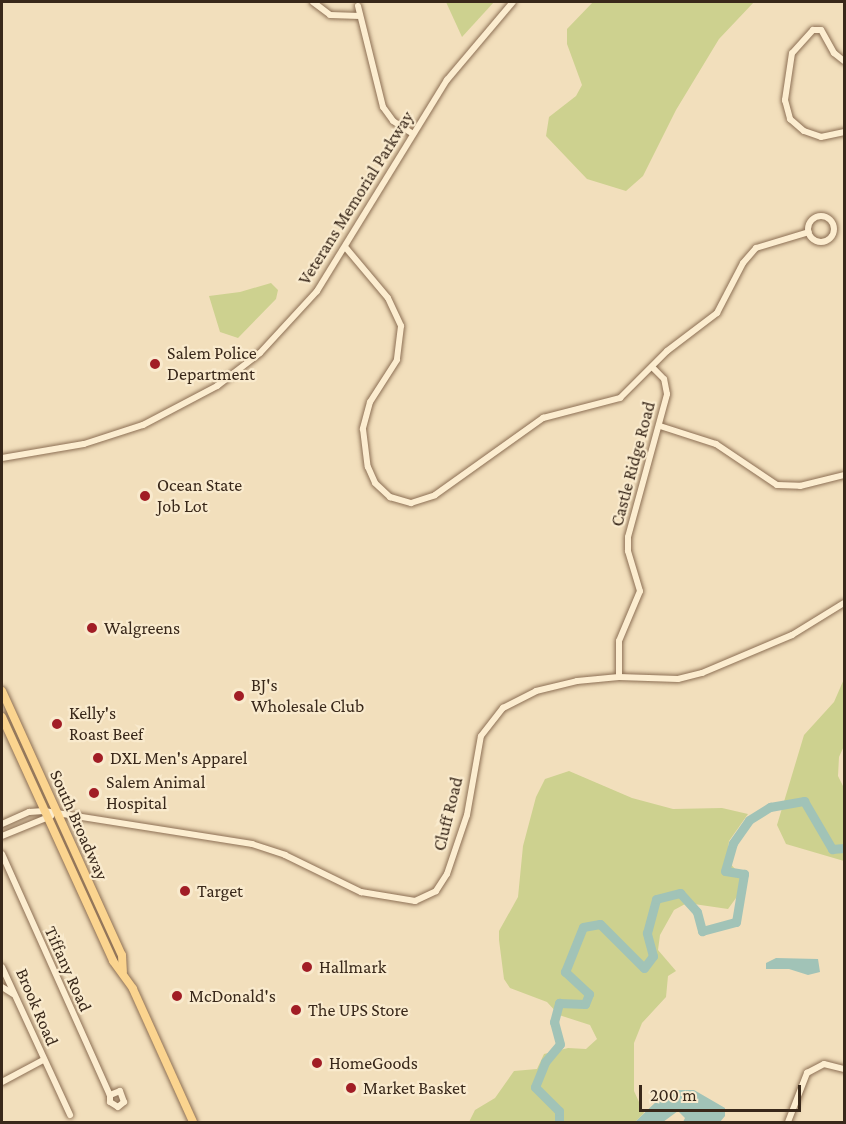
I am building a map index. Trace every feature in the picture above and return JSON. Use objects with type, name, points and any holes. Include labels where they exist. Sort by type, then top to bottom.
[{"type":"main road","name":"South Broadway","points":[[2,691],[122,955],[124,973]]},
{"type":"main road","name":"South Broadway","points":[[2,717],[113,961],[124,973],[193,1122]]},
{"type":"street","points":[[313,2],[330,15],[360,16]]},
{"type":"street","name":"Veterans Memorial Parkway","points":[[2,458],[114,435],[161,417],[217,386],[260,353],[298,315],[346,248],[413,134],[464,57],[513,2]]},
{"type":"street","points":[[358,6],[382,106],[393,121],[413,134]]},
{"type":"street","points":[[844,61],[834,53],[821,30],[813,30],[792,53],[785,100],[790,119],[804,131],[821,137],[844,132]]},
{"type":"street","points":[[818,216],[828,217],[834,226],[832,237],[825,242],[813,239],[809,232],[810,223],[818,216]]},
{"type":"street","points":[[346,248],[388,298],[401,326],[398,360],[370,402],[363,429],[372,478],[379,488],[396,500],[411,502],[429,498],[538,420],[613,401],[717,313],[743,263],[756,248],[809,232]]},
{"type":"street","name":"Castle Ridge Road","points":[[619,677],[619,641],[640,591],[627,542],[660,426],[667,390],[664,379],[652,367]]},
{"type":"street","points":[[660,426],[717,444],[777,485],[800,486],[844,476]]},
{"type":"street","name":"Cluff Road","points":[[46,814],[252,844],[285,855],[355,890],[399,901],[415,901],[436,891],[447,874],[467,815],[479,742],[495,715],[513,702],[550,687],[619,677],[668,680],[702,673],[792,635],[844,603]]},
{"type":"street","points":[[2,824],[29,812],[46,814]]},
{"type":"street","points":[[2,836],[46,814]]},
{"type":"street","name":"Tiffany Road","points":[[2,854],[110,1095]]},
{"type":"street","name":"Brook Road","points":[[2,966],[70,1115]]},
{"type":"street","points":[[2,987],[13,994]]},
{"type":"street","points":[[2,1082],[43,1060]]},
{"type":"street","points":[[788,1122],[807,1072],[825,1064],[844,1069]]},
{"type":"green space","points":[[446,2],[494,2],[462,37]]},
{"type":"green space","points":[[593,2],[754,2],[719,39],[676,110],[643,176],[626,191],[587,179],[546,136],[549,117],[576,96],[582,85],[567,44],[567,29]]},
{"type":"green space","points":[[271,283],[278,290],[276,299],[238,338],[220,332],[209,296],[240,292]]},
{"type":"green space","points":[[844,679],[844,746],[839,757],[838,776],[844,788],[844,861],[786,844],[777,825],[804,735],[834,702]]},
{"type":"green space","points":[[569,771],[632,798],[673,809],[722,808],[748,814],[729,841],[727,860],[744,879],[744,887],[728,909],[687,903],[674,910],[660,935],[658,950],[676,971],[668,976],[666,997],[642,1023],[634,1043],[634,1091],[644,1113],[635,1122],[469,1122],[475,1110],[495,1098],[514,1071],[537,1069],[544,1054],[568,1048],[586,1049],[597,1039],[590,1025],[559,1015],[547,1002],[510,988],[504,979],[499,940],[499,931],[518,897],[523,846],[536,797],[545,779]]},
{"type":"water","points":[[776,958],[818,959],[820,972],[808,975],[789,969],[766,969],[766,963]]},
{"type":"water","points":[[678,1090],[694,1090],[725,1108],[725,1116],[720,1122],[683,1122],[685,1118],[678,1111],[663,1122],[635,1122],[659,1099]]},
{"type":"waterway","points":[[559,1122],[559,1111],[535,1087],[545,1062],[560,1044],[554,1022],[559,1003],[585,1004],[589,994],[565,972],[583,927],[600,924],[644,968],[653,956],[647,933],[656,899],[680,893],[697,912],[702,931],[736,922],[744,874],[725,871],[733,843],[749,820],[770,807],[804,801],[832,849],[844,848]]},
{"type":"place","name":"Salem Police Department","points":[[155,364]]},
{"type":"place","name":"Ocean State Job Lot","points":[[145,496]]},
{"type":"place","name":"Walgreens","points":[[92,628]]},
{"type":"place","name":"BJ's Wholesale Club","points":[[239,696]]},
{"type":"place","name":"Kelly's Roast Beef","points":[[57,724]]},
{"type":"place","name":"DXL Men's Apparel","points":[[98,758]]},
{"type":"place","name":"Salem Animal Hospital","points":[[94,793]]},
{"type":"place","name":"Target","points":[[185,891]]},
{"type":"place","name":"Hallmark","points":[[307,967]]},
{"type":"place","name":"McDonald's","points":[[177,996]]},
{"type":"place","name":"The UPS Store","points":[[296,1010]]},
{"type":"place","name":"HomeGoods","points":[[317,1063]]},
{"type":"place","name":"Market Basket","points":[[351,1088]]}]
